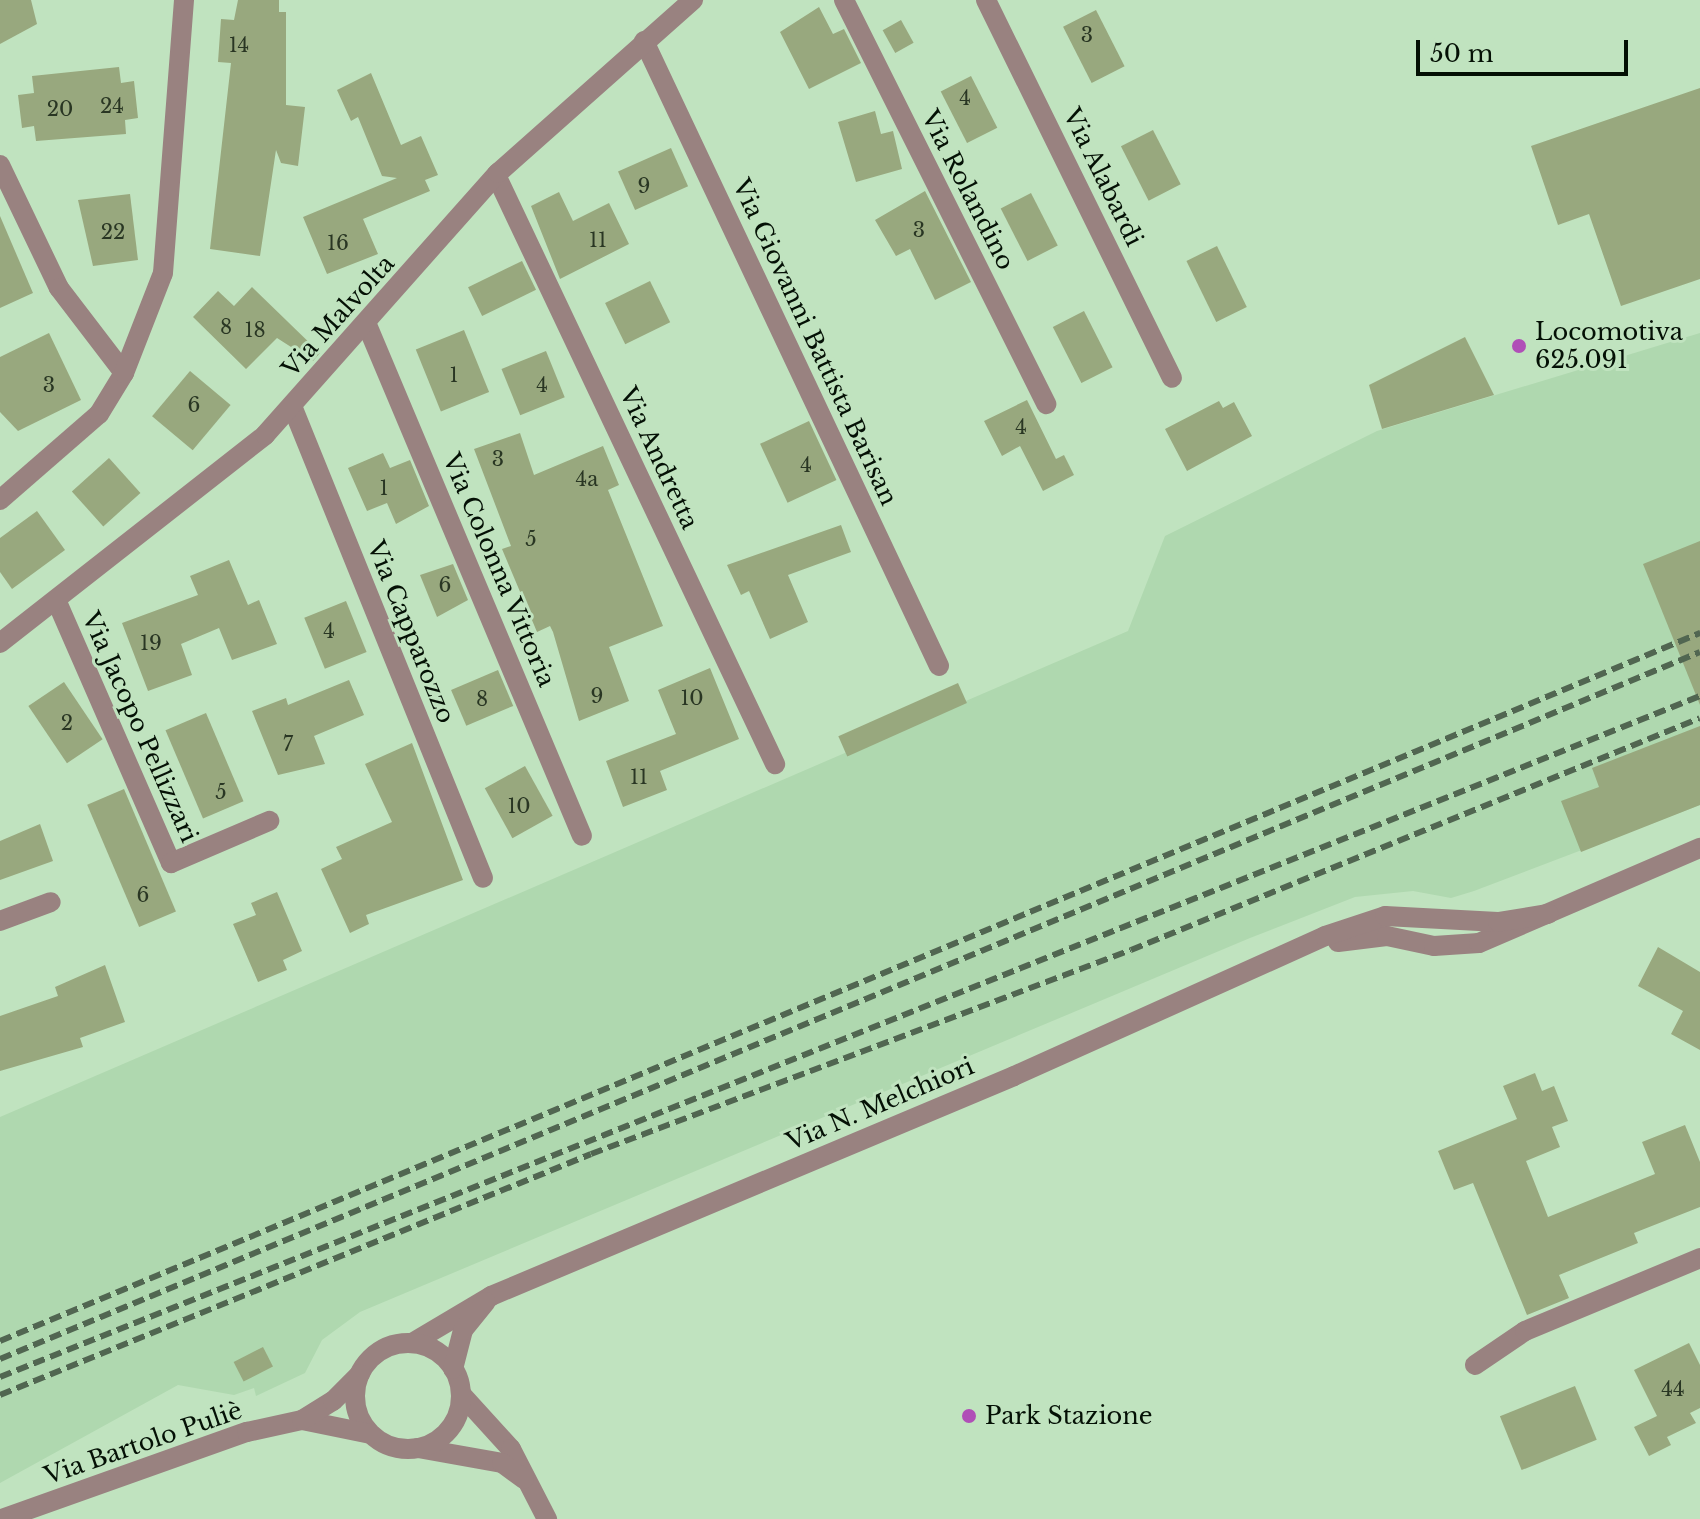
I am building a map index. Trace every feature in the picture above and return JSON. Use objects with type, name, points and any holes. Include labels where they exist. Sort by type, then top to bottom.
[{"type":"street","points":[[0,500],[99,414],[124,373],[163,273],[184,0]]},
{"type":"street","name":"Via Malvolta","points":[[0,643],[57,602],[265,435],[367,325],[496,175],[693,0]]},
{"type":"street","name":"Via Rolandino","points":[[844,0],[1046,404]]},
{"type":"street","name":"Via Alabardi","points":[[986,0],[1172,378]]},
{"type":"street","name":"Via Giovanni Battista Barisan","points":[[644,41],[939,666]]},
{"type":"street","points":[[0,165],[59,288],[124,373]]},
{"type":"street","name":"Via Andretta","points":[[496,175],[775,764]]},
{"type":"street","name":"Via Colonna Vittoria","points":[[367,325],[582,836]]},
{"type":"street","name":"Via Capparozzo","points":[[292,406],[483,878]]},
{"type":"street","name":"Via Jacopo Pellizzari","points":[[57,602],[171,863],[269,821]]},
{"type":"street","name":"Via N. Melchiori","points":[[1288,957],[1348,939],[1479,943],[1700,848]]},
{"type":"street","points":[[0,921],[51,902]]},
{"type":"street","name":"Via N. Melchiori","points":[[412,1343],[491,1296],[1385,916],[1498,922],[1548,914]]},
{"type":"street","points":[[1475,1365],[1525,1331],[1700,1258]]},
{"type":"street","points":[[453,1369],[463,1330],[491,1296]]},
{"type":"street","points":[[533,1486],[502,1463],[418,1448],[393,1447],[371,1434],[357,1412],[360,1374],[376,1354],[412,1343],[436,1351],[453,1369],[461,1394],[511,1449],[533,1486],[547,1519]]},
{"type":"street","name":"Via Bartolo Puliè","points":[[302,1420],[360,1374]]},
{"type":"street","points":[[418,1448],[454,1422],[461,1394]]},
{"type":"street","name":"Via Bartolo Puliè","points":[[2,1519],[247,1432],[302,1420],[371,1434]]},
{"type":"shaded area","points":[[1700,333],[1700,805],[1451,898],[1413,891],[1355,897],[1250,938],[360,1312],[322,1340],[305,1373],[256,1396],[254,1388],[234,1395],[178,1385],[0,1483],[0,1117],[1128,631],[1165,536],[1377,431]]},
{"type":"building","points":[[0,0],[31,0],[37,24],[0,44]]},
{"type":"building","points":[[238,0],[279,0],[279,12],[286,12],[286,105],[305,107],[298,166],[281,163],[276,150],[260,256],[210,249],[231,63],[218,62],[221,19],[234,20]]},
{"type":"building","points":[[819,7],[833,34],[844,29],[861,63],[809,89],[780,32]]},
{"type":"building","points":[[1096,10],[1125,66],[1092,83],[1063,27]]},
{"type":"building","points":[[901,20],[914,43],[895,53],[883,30]]},
{"type":"building","points":[[119,67],[121,83],[134,81],[138,118],[125,120],[126,134],[36,141],[34,126],[22,128],[18,95],[34,93],[32,76]]},
{"type":"building","points":[[371,73],[401,145],[421,136],[438,175],[425,180],[430,191],[363,219],[378,254],[327,274],[303,217],[397,178],[382,176],[358,117],[351,121],[337,90]]},
{"type":"building","points":[[971,76],[997,128],[967,143],[941,91]]},
{"type":"building","points":[[1700,88],[1700,279],[1621,306],[1589,214],[1558,225],[1531,146]]},
{"type":"building","points":[[875,111],[881,134],[893,131],[902,169],[856,182],[838,122]]},
{"type":"building","points":[[1153,130],[1181,184],[1149,201],[1121,146]]},
{"type":"building","points":[[671,148],[688,186],[635,210],[618,172]]},
{"type":"building","points":[[925,191],[971,282],[935,300],[910,249],[896,256],[875,220]]},
{"type":"building","points":[[559,192],[573,221],[609,203],[629,244],[560,279],[531,206]]},
{"type":"building","points":[[1031,193],[1058,246],[1027,261],[1001,208]]},
{"type":"building","points":[[130,194],[138,260],[93,266],[78,200]]},
{"type":"building","points":[[0,216],[33,293],[0,308]]},
{"type":"building","points":[[1217,246],[1247,307],[1216,322],[1186,261]]},
{"type":"building","points":[[522,261],[536,290],[482,316],[468,287]]},
{"type":"building","points":[[650,281],[670,322],[625,344],[605,303]]},
{"type":"building","points":[[252,287],[320,353],[313,361],[277,338],[246,369],[193,317],[218,291],[234,306]]},
{"type":"building","points":[[1084,311],[1113,367],[1081,383],[1053,327]]},
{"type":"building","points":[[464,330],[489,392],[441,412],[416,349]]},
{"type":"building","points":[[49,333],[81,400],[18,431],[0,412],[0,357]]},
{"type":"building","points":[[1465,337],[1494,395],[1382,429],[1369,385]]},
{"type":"building","points":[[546,351],[565,397],[520,415],[501,369]]},
{"type":"building","points":[[190,371],[231,405],[193,450],[152,416]]},
{"type":"building","points":[[1027,400],[1056,459],[1064,455],[1074,475],[1043,491],[1020,446],[1002,456],[984,421]]},
{"type":"building","points":[[1219,401],[1223,408],[1234,402],[1252,436],[1187,471],[1165,429]]},
{"type":"building","points":[[809,421],[836,480],[788,503],[760,444]]},
{"type":"building","points":[[520,433],[534,475],[603,446],[619,485],[608,490],[663,626],[609,647],[629,701],[579,721],[553,632],[550,626],[537,632],[502,549],[511,546],[474,449]]},
{"type":"building","points":[[383,453],[390,468],[410,460],[429,506],[396,524],[387,503],[367,511],[348,468]]},
{"type":"building","points":[[109,458],[140,493],[103,526],[72,491]]},
{"type":"building","points":[[37,511],[65,550],[12,589],[0,572],[0,538]]},
{"type":"building","points":[[841,525],[851,552],[788,575],[808,622],[770,639],[749,591],[741,595],[727,565]]},
{"type":"building","points":[[1700,541],[1700,705],[1643,564]]},
{"type":"building","points":[[229,560],[248,605],[259,600],[277,644],[232,660],[219,628],[181,644],[192,675],[148,691],[122,623],[198,595],[190,576]]},
{"type":"building","points":[[453,564],[468,600],[437,617],[420,575]]},
{"type":"building","points":[[346,601],[367,652],[325,669],[304,618]]},
{"type":"building","points":[[710,668],[739,739],[660,771],[667,790],[623,807],[606,761],[676,734],[658,690]]},
{"type":"building","points":[[498,670],[513,706],[466,726],[451,690]]},
{"type":"building","points":[[349,680],[364,715],[314,736],[325,764],[278,775],[252,711],[286,698],[288,705]]},
{"type":"building","points":[[64,682],[103,739],[67,763],[28,706]]},
{"type":"building","points":[[958,683],[967,703],[847,756],[838,736]]},
{"type":"building","points":[[206,713],[244,801],[203,819],[165,730]]},
{"type":"building","points":[[1700,726],[1700,805],[1581,852],[1561,801],[1599,787],[1592,768]]},
{"type":"building","points":[[412,743],[463,880],[366,915],[369,924],[350,933],[321,869],[342,859],[336,847],[392,822],[365,764]]},
{"type":"building","points":[[525,766],[553,816],[512,838],[485,788]]},
{"type":"building","points":[[124,789],[176,911],[139,927],[87,805]]},
{"type":"building","points":[[40,824],[53,861],[0,880],[0,841]]},
{"type":"building","points":[[277,892],[302,951],[283,960],[287,970],[258,982],[233,924],[256,915],[251,903]]},
{"type":"building","points":[[1658,947],[1700,972],[1700,1050],[1671,1034],[1683,1011],[1638,986]]},
{"type":"building","points":[[105,965],[125,1022],[80,1038],[83,1047],[0,1071],[0,1016],[58,996],[55,987]]},
{"type":"building","points":[[1535,1073],[1542,1091],[1554,1086],[1568,1121],[1552,1127],[1560,1147],[1526,1161],[1548,1217],[1655,1174],[1642,1142],[1685,1125],[1700,1162],[1700,1207],[1634,1233],[1638,1243],[1559,1275],[1569,1298],[1527,1315],[1473,1183],[1454,1190],[1438,1151],[1517,1119],[1503,1086]]},
{"type":"building","points":[[1689,1343],[1700,1365],[1700,1408],[1690,1413],[1696,1423],[1667,1437],[1671,1445],[1649,1456],[1634,1427],[1657,1416],[1634,1370]]},
{"type":"building","points":[[263,1347],[273,1367],[244,1382],[234,1362]]},
{"type":"building","points":[[1575,1386],[1597,1440],[1522,1470],[1500,1416]]},
{"type":"railway","points":[[0,1341],[1700,633]]},
{"type":"railway","points":[[0,1359],[1700,652]]},
{"type":"railway","points":[[0,1377],[1700,696]]},
{"type":"railway","points":[[0,1395],[591,1154],[1131,950],[1700,718]]},
{"type":"place","name":"Locomotiva 625.091","points":[[1519,346]]},
{"type":"place","name":"Park Stazione","points":[[969,1416]]}]
